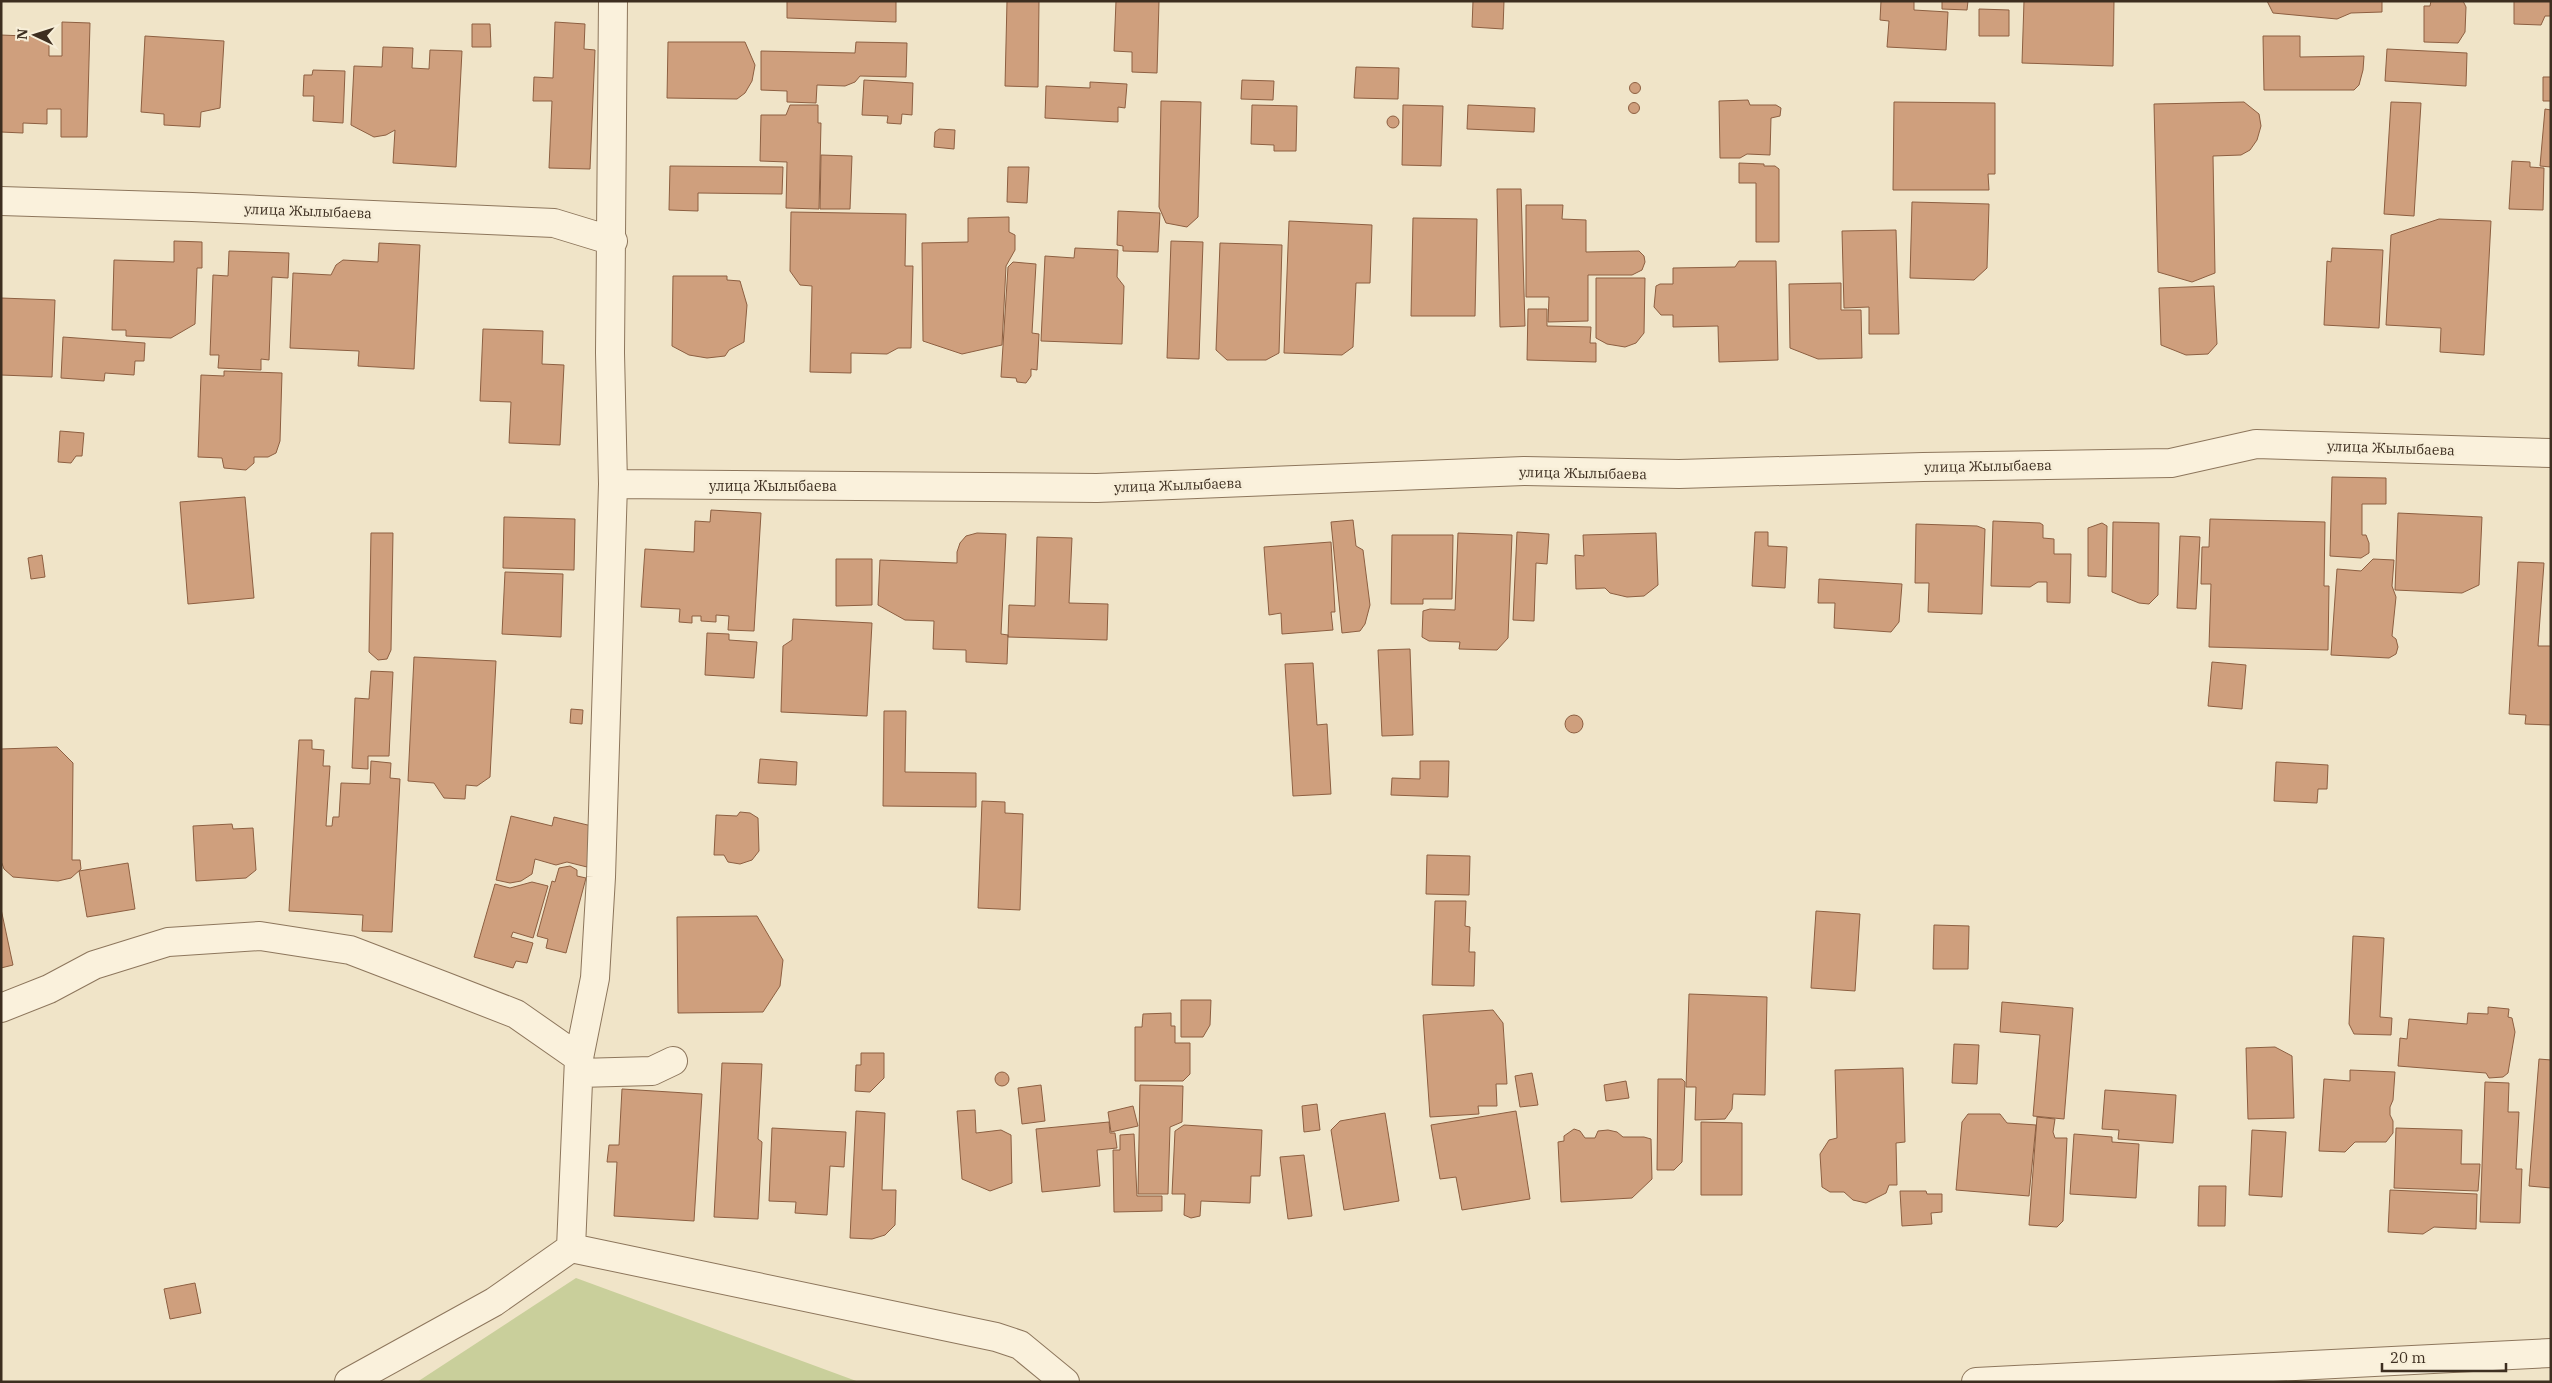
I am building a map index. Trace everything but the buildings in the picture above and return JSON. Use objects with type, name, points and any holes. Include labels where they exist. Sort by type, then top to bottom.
[{"type":"street","points":[[570,1248],[579,1065],[595,978],[601,877],[613,484],[610,353],[613,241],[613,1]]},
{"type":"street","name":"улица Жылыбаева","points":[[1,201],[230,208],[554,223],[613,241]]},
{"type":"street","name":"улица Жылыбаева","points":[[613,484],[1097,488],[1524,471],[1679,474],[1922,466],[2171,463],[2256,444],[2551,453]]},
{"type":"street","points":[[1,1008],[49,989],[94,965],[168,942],[260,936],[350,950],[516,1014],[579,1065],[652,1071],[673,1061]]},
{"type":"street","points":[[349,1382],[494,1302],[570,1248],[996,1337],[1020,1345],[1065,1382]]},
{"type":"street","points":[[1976,1382],[2551,1352]]},
{"type":"green space","points":[[576,1278],[859,1382],[417,1382]]}]
